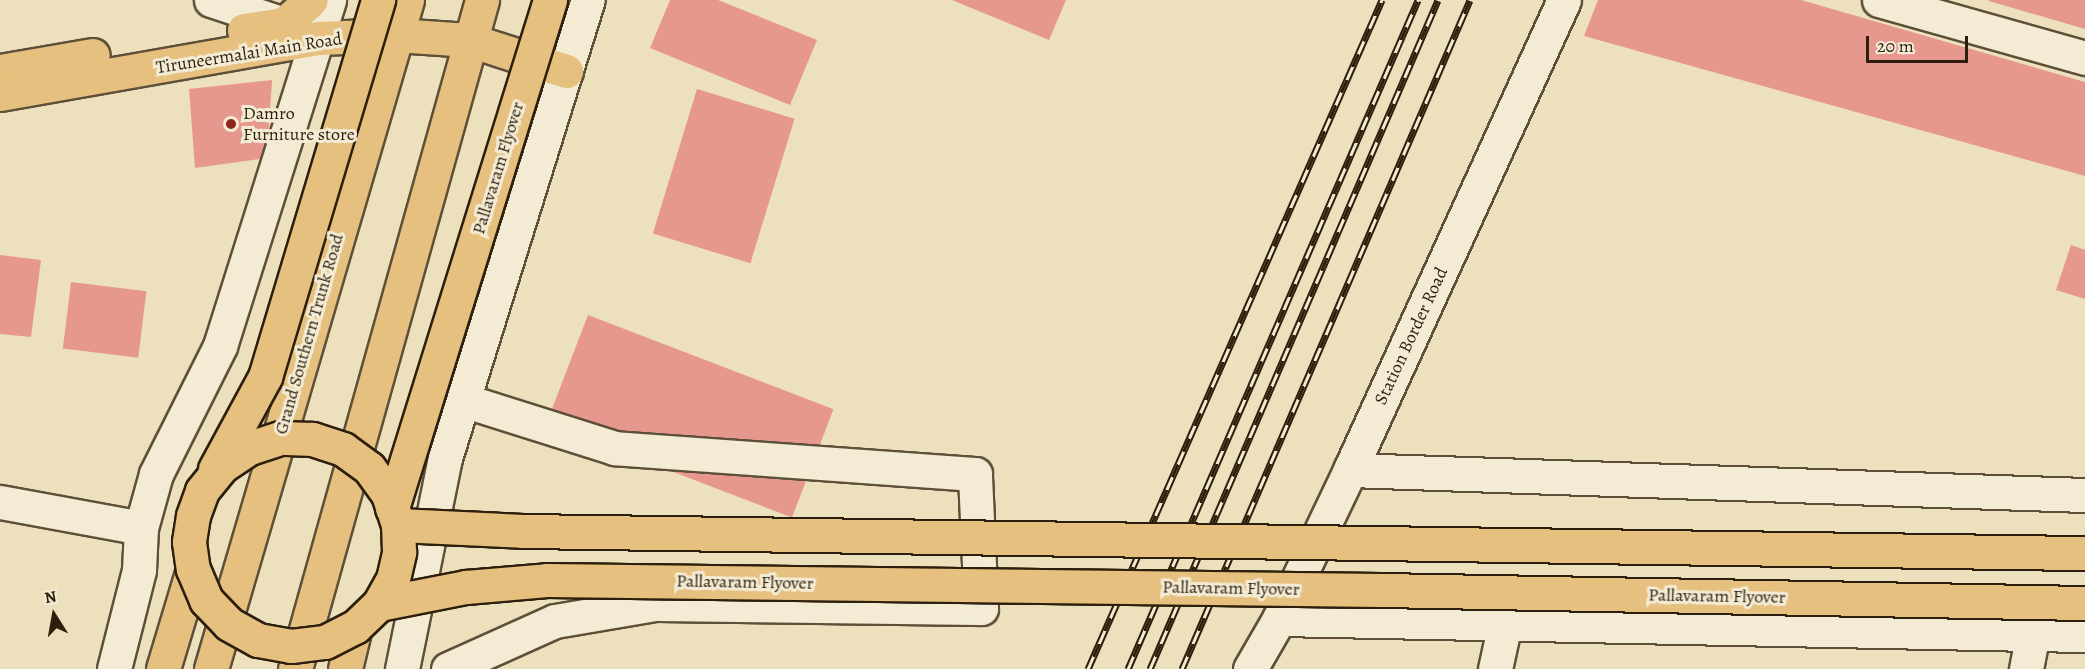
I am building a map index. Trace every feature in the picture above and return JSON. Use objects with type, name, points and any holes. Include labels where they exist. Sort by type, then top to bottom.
[{"type":"main road","name":"Tiruneermalai Main Road","points":[[0,71],[284,24],[311,0]]},
{"type":"main road","name":"Pallavaram Flyover","points":[[202,491],[222,466],[249,448],[280,438],[312,439],[343,449],[369,468],[388,494],[395,516],[399,552],[393,579],[379,604],[355,627],[325,642],[291,646],[258,640],[229,624],[206,600],[193,569],[189,542],[192,516],[202,491],[265,377],[378,0]]},
{"type":"main road","name":"Grand Southern Trunk Road","points":[[212,669],[407,0]]},
{"type":"main road","points":[[295,669],[482,0]]},
{"type":"main road","name":"Pallavaram Flyover","points":[[395,516],[550,0]]},
{"type":"main road","name":"Tiruneermalai Main Road","points":[[0,94],[319,39],[396,34],[469,40],[566,71]]},
{"type":"main road","points":[[395,516],[535,531],[2085,553]]},
{"type":"main road","name":"Pallavaram Flyover","points":[[163,669],[193,569]]},
{"type":"main road","name":"Pallavaram Flyover","points":[[379,604],[466,587],[548,580],[1381,590],[2085,603]]},
{"type":"main road","points":[[345,669],[355,627]]},
{"type":"street","points":[[211,0],[284,24]]},
{"type":"street","points":[[114,669],[139,570],[141,528],[156,474],[220,346],[319,39],[329,0]]},
{"type":"street","points":[[402,669],[445,458],[588,0]]},
{"type":"street","name":"Station Border Road","points":[[1250,669],[1279,619],[1350,470],[1564,0]]},
{"type":"street","points":[[1879,0],[2085,58]]},
{"type":"street","points":[[448,669],[555,621],[654,604],[981,608],[975,474],[615,448],[463,400]]},
{"type":"street","points":[[1350,470],[2085,495]]},
{"type":"street","points":[[0,502],[141,528]]},
{"type":"street","points":[[1279,619],[2085,635]]},
{"type":"street","points":[[1495,669],[1505,623]]},
{"type":"street","points":[[2026,669],[2033,634]]},
{"type":"building","points":[[670,0],[718,0],[817,40],[790,105],[650,48]]},
{"type":"building","points":[[952,0],[1066,0],[1049,40]]},
{"type":"building","points":[[1598,0],[1801,0],[2085,82],[2085,176],[1584,36]]},
{"type":"building","points":[[2085,0],[2085,29],[1989,1]]},
{"type":"building","name":"Damro Furniture store","points":[[272,80],[267,158],[195,168],[189,89]]},
{"type":"building","points":[[697,89],[795,119],[750,263],[653,233]]},
{"type":"building","points":[[2071,245],[2085,250],[2085,299],[2056,290]]},
{"type":"building","points":[[0,255],[41,260],[31,337],[0,334]]},
{"type":"building","points":[[71,282],[146,291],[138,358],[63,349]]},
{"type":"building","points":[[588,315],[834,409],[792,518],[546,423]]},
{"type":"railway","points":[[1088,669],[1382,0]]},
{"type":"railway","points":[[1128,669],[1418,0]]},
{"type":"railway","points":[[1150,669],[1438,0]]},
{"type":"railway","points":[[1182,669],[1470,0]]},
{"type":"place","name":"Damro Furniture store","points":[[231,124]]}]
